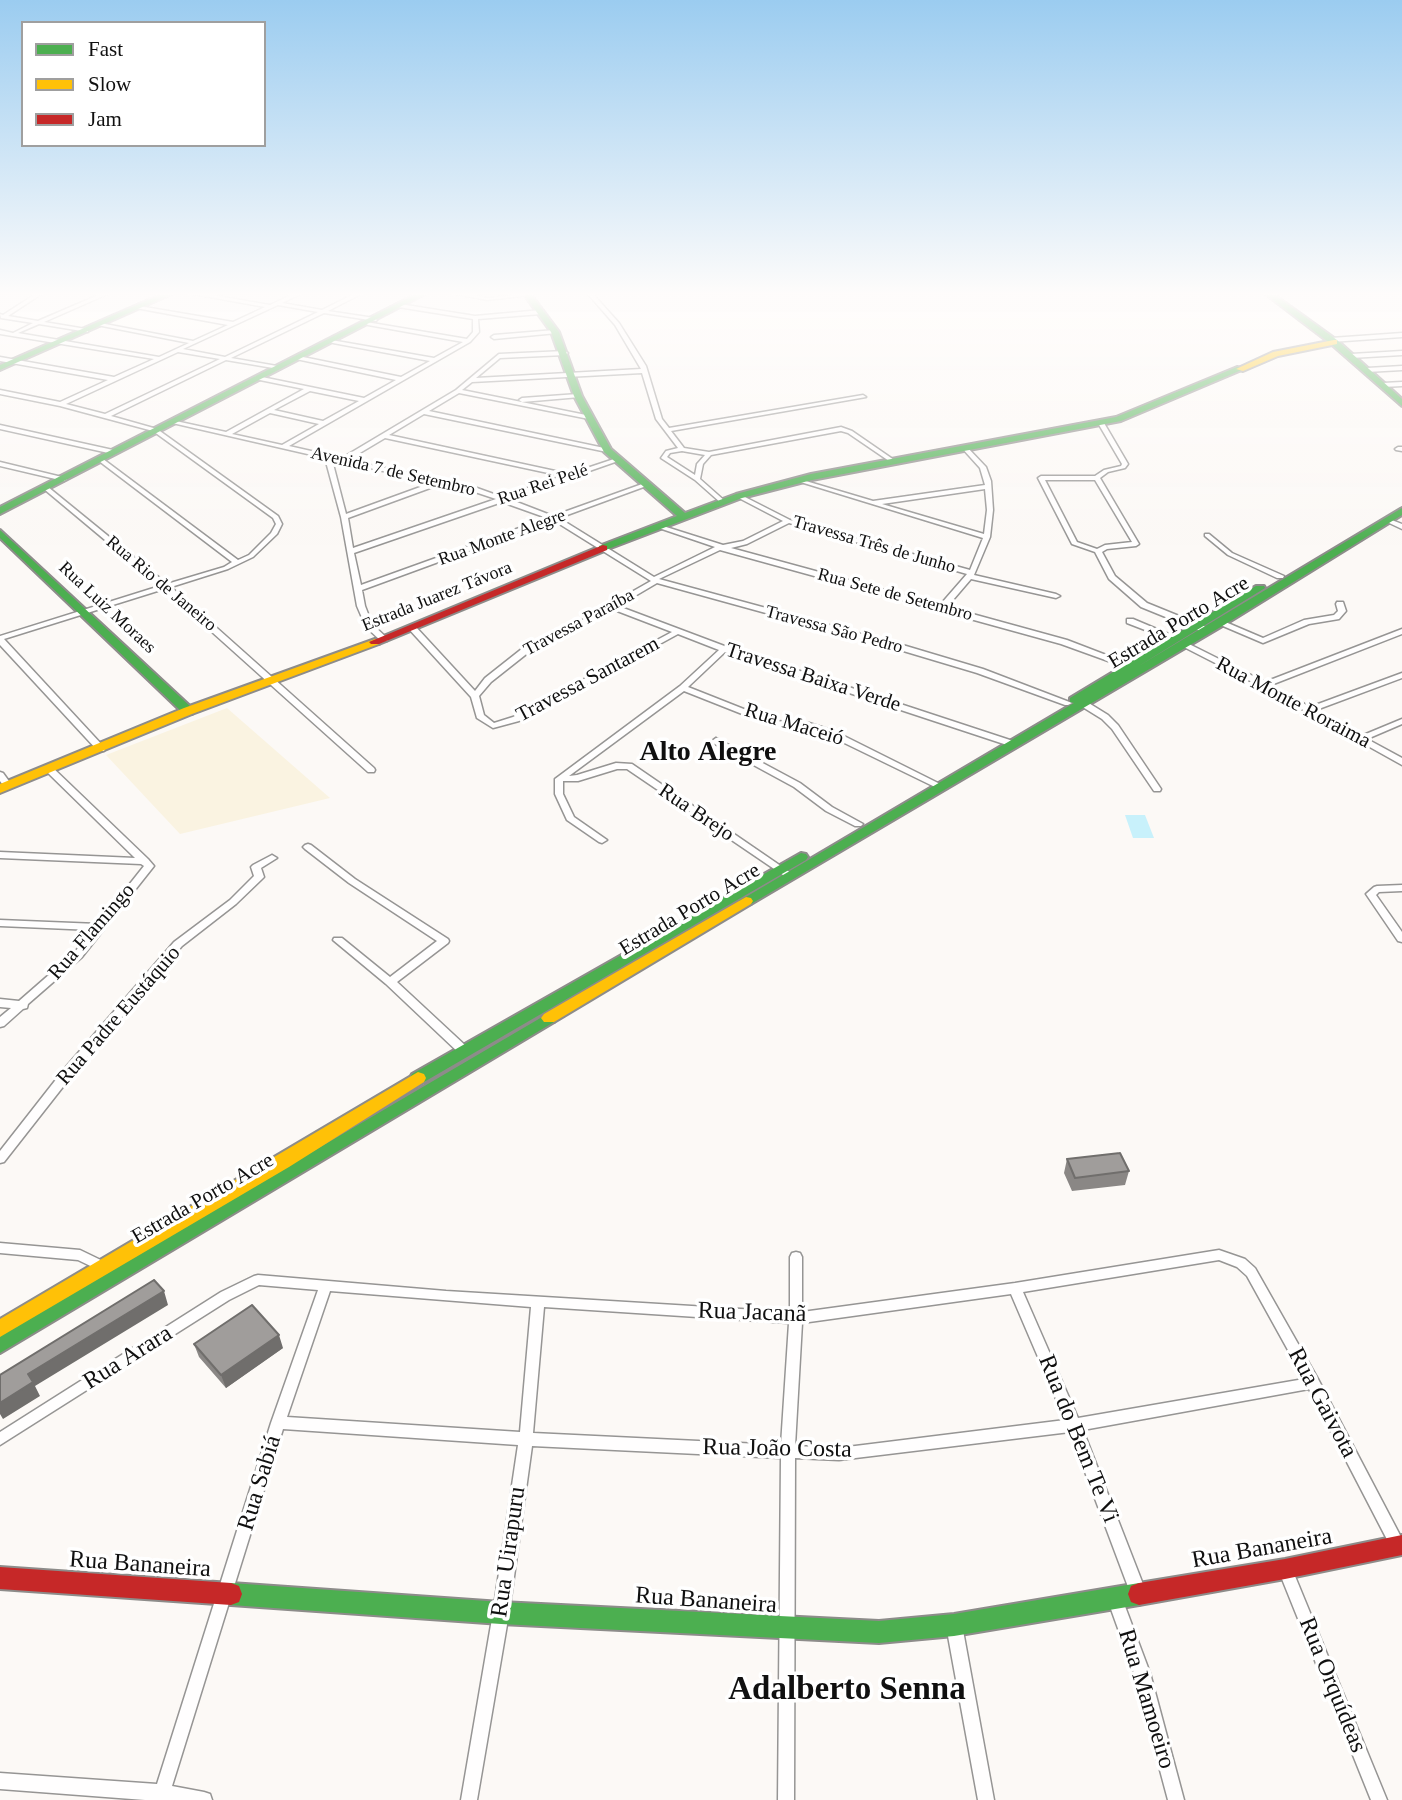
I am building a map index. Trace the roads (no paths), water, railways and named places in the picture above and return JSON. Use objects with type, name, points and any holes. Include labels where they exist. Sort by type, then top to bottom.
[{"type":"street","points":[[97,377],[113,380]]},
{"type":"street","points":[[61,404],[119,377]]},
{"type":"street","points":[[107,416],[188,377]]},
{"type":"street","points":[[391,377],[401,379]]},
{"type":"street","points":[[284,447],[405,377]]},
{"type":"street","points":[[343,460],[425,412],[476,377]]},
{"type":"street","points":[[473,380],[515,377]]},
{"type":"street","points":[[573,377],[578,397],[612,455],[682,516]]},
{"type":"street","points":[[646,377],[653,405],[682,449]]},
{"type":"street","name":"Estrada Juarez Távora","points":[[3,783],[49,769],[188,711],[384,639],[661,527],[682,516],[739,496],[797,480],[1101,423],[1127,416],[1223,377]]},
{"type":"street","points":[[1374,377],[1401,401]]},
{"type":"street","points":[[0,511],[257,378],[364,400]]},
{"type":"street","points":[[1383,385],[1402,384]]},
{"type":"street","points":[[227,434],[309,389]]},
{"type":"street","points":[[458,391],[589,417]]},
{"type":"street","points":[[0,392],[61,404],[155,430],[276,516],[279,524],[274,534],[251,556],[238,563],[0,639],[101,748]]},
{"type":"street","points":[[507,401],[578,397]]},
{"type":"street","points":[[667,430],[863,397]]},
{"type":"street","points":[[269,411],[323,423]]},
{"type":"street","points":[[425,412],[612,455]]},
{"type":"street","name":"Avenida 7 de Setembro","points":[[172,422],[477,490],[556,519],[604,550]]},
{"type":"street","points":[[1101,423],[1125,464],[1097,478],[1041,478],[1072,541],[1098,551],[1112,577],[1138,600],[1208,626],[1263,641],[1307,622],[1336,617],[1342,611],[1340,604]]},
{"type":"street","points":[[0,427],[107,456],[238,563]]},
{"type":"street","points":[[723,502],[697,479],[664,458],[668,452],[682,449],[709,454],[828,430],[845,430],[894,462]]},
{"type":"street","points":[[385,436],[570,476]]},
{"type":"street","points":[[942,608],[970,575],[986,537],[990,510],[983,467],[964,447]]},
{"type":"street","points":[[697,479],[700,464],[709,454]]},
{"type":"street","name":"Rua Rei Pelé","points":[[350,552],[570,476],[612,455]]},
{"type":"street","points":[[328,456],[364,614],[369,625],[384,639]]},
{"type":"street","points":[[0,464],[64,479]]},
{"type":"street","points":[[1097,478],[1136,544],[1105,547],[1098,551]]},
{"type":"street","points":[[797,480],[986,537]]},
{"type":"street","points":[[344,517],[441,482]]},
{"type":"street","name":"Rua Monte Alegre","points":[[358,589],[647,484]]},
{"type":"street","points":[[868,503],[988,487]]},
{"type":"street","name":"Rua Rio de Janeiro","points":[[46,488],[166,587],[371,770]]},
{"type":"street","name":"Travessa Três de Junho","points":[[739,496],[788,521],[970,575],[1056,596]]},
{"type":"street","name":"Estrada Porto Acre","points":[[1208,626],[1280,576],[1402,502]]},
{"type":"street","name":"Estrada Porto Acre","points":[[0,1329],[108,1272],[784,872],[1009,742],[1084,704],[1179,641],[1397,518]]},
{"type":"street","name":"Travessa Paraíba","points":[[475,696],[488,680],[524,650],[573,629],[654,580],[715,550],[745,543],[788,521]]},
{"type":"street","name":"Rua Sete de Setembro","points":[[661,527],[725,548],[1064,642],[1135,668]]},
{"type":"street","name":"Rua Luiz Moraes","points":[[0,533],[188,711]]},
{"type":"street","points":[[1207,535],[1238,558],[1280,576]]},
{"type":"street","name":"Travessa São Pedro","points":[[604,550],[654,580],[732,604],[903,648],[993,675],[1068,703]]},
{"type":"street","name":"Travessa Baixa Verde","points":[[613,607],[724,649],[1009,742]]},
{"type":"street","name":"Rua Monte Roraima","points":[[1130,621],[1179,641],[1265,685],[1402,762]]},
{"type":"street","name":"Travessa Santarem","points":[[412,628],[475,696],[480,716],[493,726],[507,723],[677,632]]},
{"type":"street","points":[[1265,685],[1402,631]]},
{"type":"street","points":[[603,840],[570,818],[559,794],[559,779],[683,688],[724,649]]},
{"type":"street","name":"Estrada Porto Acre","points":[[1009,742],[1068,703],[1135,668]]},
{"type":"street","points":[[1310,710],[1402,676]]},
{"type":"street","name":"Rua Maceió","points":[[683,688],[773,723],[809,725],[831,733],[936,784]]},
{"type":"street","points":[[1084,704],[1115,727],[1157,789]]},
{"type":"street","points":[[1360,739],[1402,721]]},
{"type":"street","points":[[716,741],[797,785],[829,809],[858,824]]},
{"type":"street","name":"Rua Brejo","points":[[559,779],[578,778],[616,766],[629,766],[784,872]]},
{"type":"street","points":[[49,769],[147,863]]},
{"type":"street","name":"Estrada Porto Acre","points":[[0,1345],[108,1272],[463,1050],[784,872],[858,824],[936,784]]},
{"type":"street","points":[[308,847],[352,881],[444,941],[390,982]]},
{"type":"street","points":[[0,855],[147,863]]},
{"type":"street","name":"Rua Padre Eustáquio","points":[[0,1160],[69,1071],[178,944],[233,902],[259,877],[256,867],[272,858]]},
{"type":"street","name":"Rua Flamingo","points":[[0,1023],[78,955],[147,863]]},
{"type":"street","points":[[1402,888],[1373,891],[1372,897],[1402,939]]},
{"type":"street","points":[[0,923],[101,927]]},
{"type":"street","points":[[338,940],[390,982],[463,1050]]},
{"type":"street","points":[[0,1003],[23,1005]]},
{"type":"street","points":[[0,1248],[80,1255],[108,1272]]},
{"type":"street","name":"Rua Jacanã","points":[[258,1280],[325,1287],[796,1318],[1015,1288],[1219,1255],[1241,1263]]},
{"type":"street","points":[[786,1800],[788,1452],[796,1318],[796,1257]]},
{"type":"street","name":"Rua Gaivota","points":[[1241,1263],[1251,1272],[1400,1546]]},
{"type":"street","name":"Rua Arara","points":[[0,1439],[225,1296],[258,1280]]},
{"type":"street","name":"Rua Sabiá","points":[[161,1797],[278,1423],[325,1287]]},
{"type":"street","name":"Rua do Bem Te Vi","points":[[1015,1288],[1074,1424],[1138,1592]]},
{"type":"street","name":"Rua Uirapuru","points":[[469,1800],[501,1613],[526,1439],[538,1302]]},
{"type":"street","name":"Rua João Costa","points":[[278,1423],[526,1439],[839,1454],[1074,1424],[1313,1383]]},
{"type":"street","name":"Rua Bananeira","points":[[0,1578],[501,1613],[879,1632],[954,1625],[1285,1569],[1400,1546]]},
{"type":"street","name":"Rua Orquídeas","points":[[1285,1569],[1379,1800]]},
{"type":"street","name":"Rua Mamoeiro","points":[[1115,1598],[1142,1673],[1176,1800]]},
{"type":"street","points":[[954,1625],[986,1800]]},
{"type":"street","points":[[0,1782],[204,1800]]},
{"type":"water","points":[[1125,815],[1145,815],[1154,838],[1133,838]]},
{"type":"district","name":"Alto Alegre","points":[[708,753]]},
{"type":"district","name":"Adalberto Senna","points":[[847,1690]]}]
